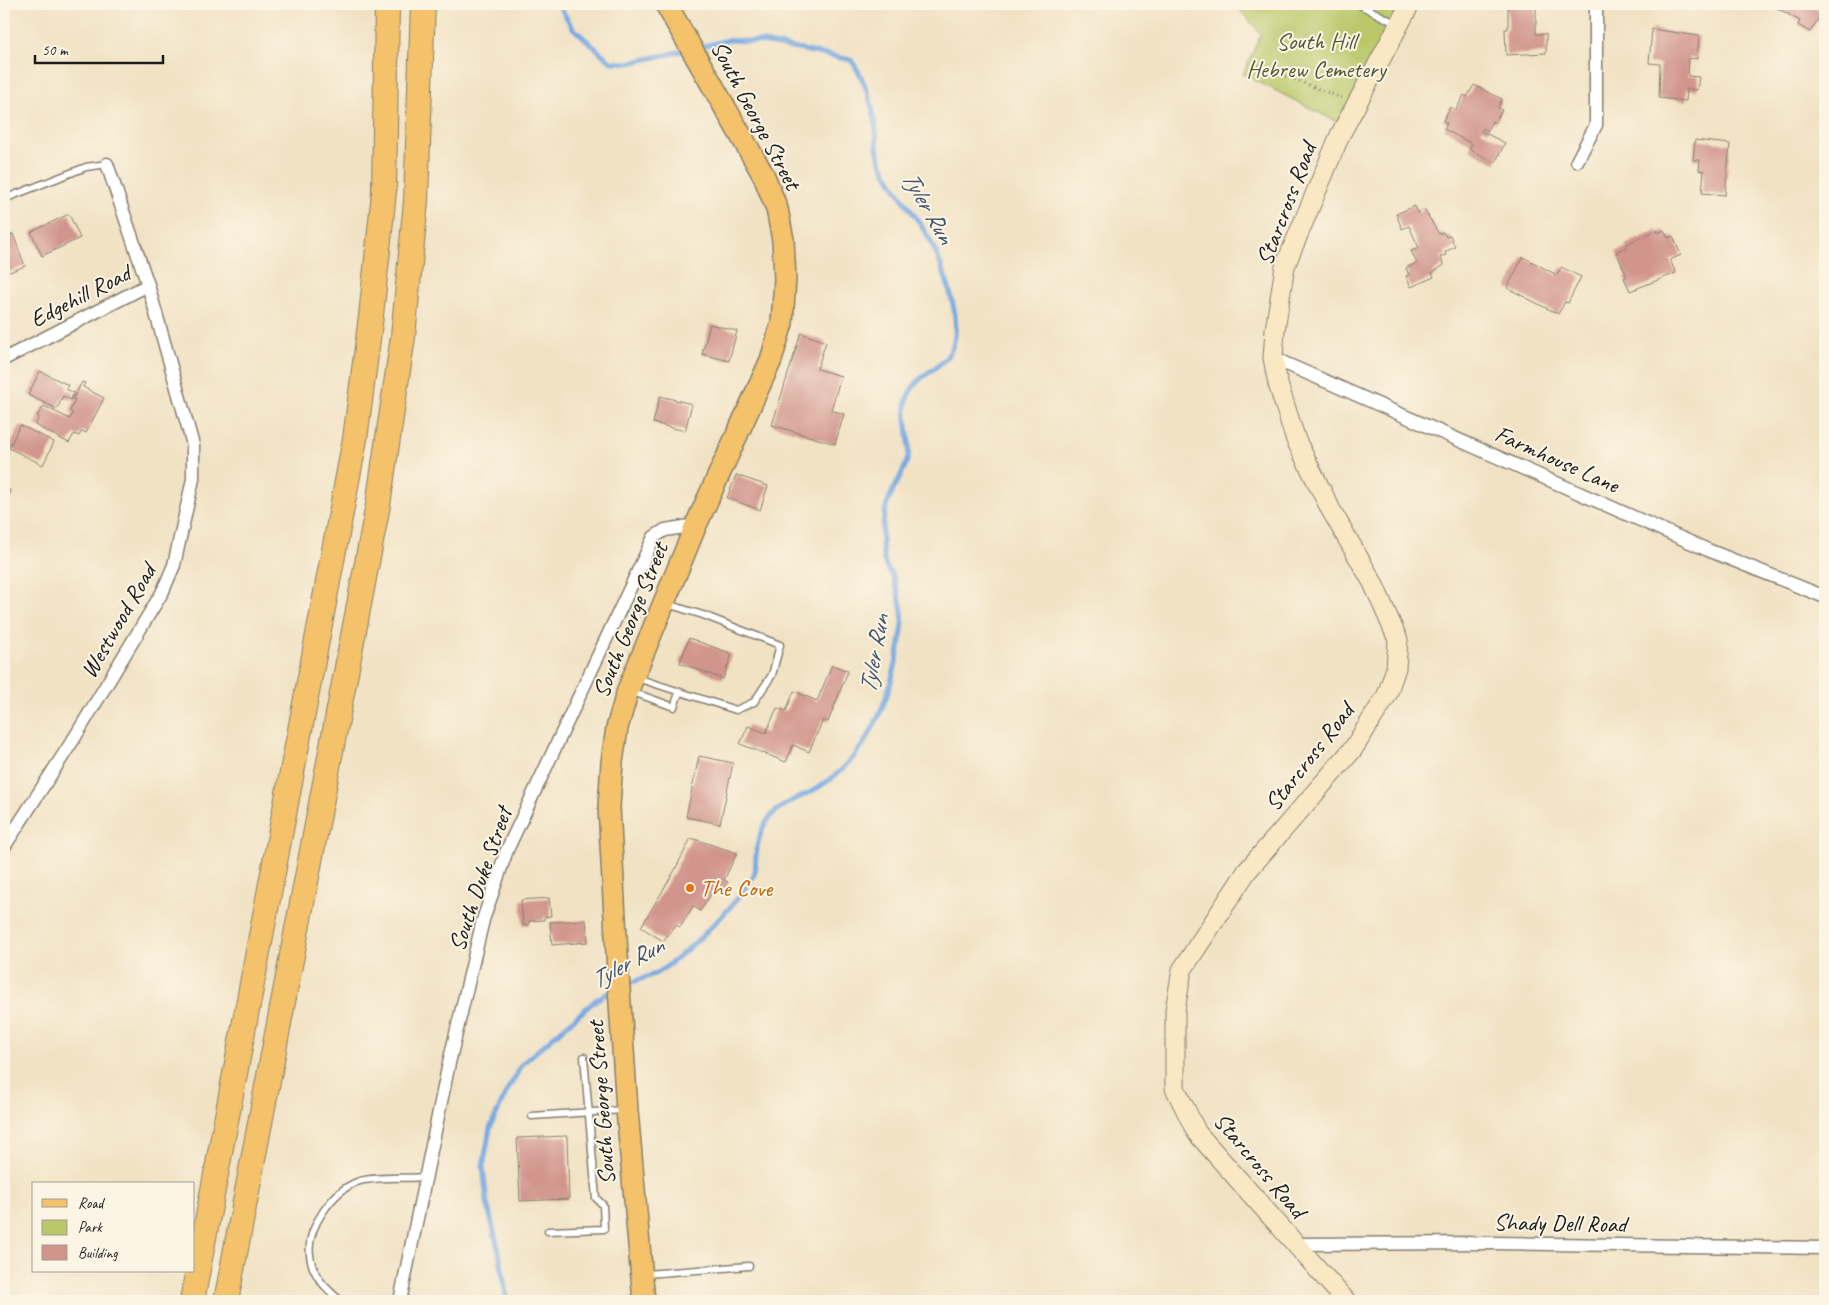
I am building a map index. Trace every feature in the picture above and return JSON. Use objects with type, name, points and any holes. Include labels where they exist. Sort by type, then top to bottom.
[{"type":"highway","points":[[192,1301],[354,439],[371,316],[384,192],[387,4]]},
{"type":"highway","points":[[226,1301],[378,505],[403,337],[416,201],[424,4]]},
{"type":"main road","name":"South George Street","points":[[644,1301],[620,1007],[609,808],[612,762],[617,728],[631,683],[696,525],[771,360],[782,323],[786,279],[783,240],[777,209],[764,176],[666,4]]},
{"type":"street","name":"Starcross Road","points":[[1346,1301],[1197,1133],[1175,1088],[1175,1010],[1182,970],[1247,871],[1353,750],[1387,695],[1396,668],[1398,640],[1373,583],[1331,510],[1296,440],[1278,384],[1273,358],[1275,330],[1285,266],[1340,135],[1410,4]]},
{"type":"street","points":[[1577,161],[1596,125],[1596,4]]},
{"type":"street","name":"Westwood Road","points":[[4,846],[75,737],[163,591],[174,565],[193,479],[193,444],[148,285],[107,164]]},
{"type":"street","name":"Edgehill Road","points":[[4,359],[148,285]]},
{"type":"street","name":"Farmhouse Lane","points":[[1273,358],[1708,550],[1825,598]]},
{"type":"street","name":"South Duke Street","points":[[400,1301],[449,1063],[483,920],[507,850],[654,537],[665,530],[696,525]]},
{"type":"street","name":"Shady Dell Road","points":[[1294,1244],[1493,1243],[1825,1248]]},
{"type":"lane","points":[[1358,4],[1399,25]]},
{"type":"lane","points":[[4,199],[86,167],[107,164]]},
{"type":"lane","points":[[631,683],[679,693],[736,710],[754,702],[772,675],[780,645],[703,615],[664,604]]},
{"type":"lane","points":[[631,683],[674,707],[679,693]]},
{"type":"lane","points":[[548,1230],[604,1229],[603,1205],[596,1198],[584,1057]]},
{"type":"lane","points":[[532,1116],[627,1110]]},
{"type":"lane","points":[[340,1301],[322,1284],[311,1261],[310,1244],[319,1218],[342,1190],[359,1181],[426,1176]]},
{"type":"lane","points":[[642,1274],[749,1266]]},
{"type":"path","points":[[1257,65],[1356,104]]},
{"type":"green space","name":"South Hill Hebrew Cemetery","points":[[1240,4],[1402,4],[1341,124],[1243,74],[1261,34],[1240,10]]},
{"type":"building","points":[[1770,4],[1810,4],[1823,11],[1810,32],[1798,25],[1800,21]]},
{"type":"building","points":[[1536,5],[1536,34],[1546,34],[1546,53],[1506,55],[1505,29],[1508,29],[1508,6]]},
{"type":"building","points":[[1652,29],[1699,36],[1697,59],[1689,58],[1688,76],[1699,77],[1697,90],[1687,89],[1686,101],[1659,98],[1660,64],[1649,63]]},
{"type":"building","points":[[1474,85],[1502,99],[1498,108],[1502,110],[1495,123],[1492,121],[1487,131],[1483,128],[1481,131],[1505,143],[1495,163],[1469,149],[1472,144],[1444,129],[1447,123],[1443,121],[1450,107],[1456,110],[1464,95],[1467,97]]},
{"type":"building","points":[[1695,140],[1730,144],[1725,195],[1702,193],[1704,171],[1699,170],[1700,160],[1693,160]]},
{"type":"building","points":[[1415,206],[1418,213],[1424,209],[1439,234],[1443,232],[1446,237],[1450,235],[1455,247],[1445,252],[1446,255],[1440,257],[1444,265],[1432,273],[1434,277],[1411,287],[1406,276],[1409,275],[1406,268],[1417,263],[1411,251],[1419,248],[1409,226],[1402,229],[1396,214]]},
{"type":"building","points":[[69,214],[80,238],[42,256],[31,232]]},
{"type":"building","points":[[1657,230],[1658,233],[1664,230],[1668,238],[1673,236],[1681,255],[1670,260],[1676,273],[1630,291],[1624,278],[1627,276],[1616,252],[1627,247],[1625,245]]},
{"type":"building","points":[[13,234],[25,266],[4,274],[4,238]]},
{"type":"building","points":[[1523,257],[1557,275],[1561,267],[1581,277],[1568,303],[1565,302],[1558,314],[1507,288]]},
{"type":"building","points":[[710,324],[737,331],[729,361],[702,354]]},
{"type":"building","points":[[801,333],[826,342],[817,369],[841,376],[831,410],[844,414],[835,444],[772,425]]},
{"type":"building","points":[[40,371],[68,385],[66,389],[74,393],[71,400],[63,396],[57,409],[28,395]]},
{"type":"building","points":[[82,382],[85,383],[83,387],[104,398],[86,433],[82,431],[79,436],[74,434],[69,443],[35,425],[39,417],[37,416],[44,406],[70,419],[73,413],[70,411],[75,400],[73,399]]},
{"type":"building","points":[[660,396],[692,404],[685,431],[653,423]]},
{"type":"building","points":[[20,425],[54,442],[43,465],[9,448]]},
{"type":"building","points":[[736,475],[768,486],[760,510],[727,498]]},
{"type":"building","points":[[4,478],[8,479],[5,489],[10,490],[5,514]]},
{"type":"building","points":[[689,638],[732,654],[723,679],[680,663]]},
{"type":"building","points":[[832,665],[848,671],[828,722],[823,720],[809,752],[793,745],[786,762],[740,744],[748,726],[766,733],[777,708],[786,711],[794,691],[817,701]]},
{"type":"building","points":[[699,756],[733,763],[720,824],[686,817]]},
{"type":"building","name":"The Cove","points":[[691,838],[737,853],[724,880],[728,882],[722,890],[717,886],[700,911],[693,906],[680,927],[676,925],[663,941],[641,927],[675,870]]},
{"type":"building","points":[[549,898],[551,916],[544,917],[544,920],[529,921],[529,925],[523,925],[521,900]]},
{"type":"building","points":[[586,920],[588,942],[552,945],[550,922]]},
{"type":"building","points":[[567,1136],[569,1199],[520,1201],[517,1138]]},
{"type":"waterway","name":"Tyler Run","points":[[558,4],[573,28],[611,62],[629,63],[687,50]]},
{"type":"waterway","name":"Tyler Run","points":[[624,985],[655,974],[679,957],[711,928],[750,883],[755,872],[759,839],[768,819],[783,806],[813,791],[838,773],[867,739],[886,698],[893,676],[903,624],[901,604],[897,590],[883,557],[882,536],[888,501],[908,457],[907,400],[913,386],[946,358],[953,347],[955,333],[953,302],[943,270],[932,244],[893,185],[882,164],[878,153],[875,121],[869,97],[860,74],[851,60],[763,42],[728,40],[695,48]]},
{"type":"waterway","name":"Tyler Run","points":[[507,1301],[500,1257],[487,1202],[483,1167],[490,1128],[507,1091],[523,1063],[597,999],[614,990]]},
{"type":"place","name":"The Cove","points":[[690,888]]}]
